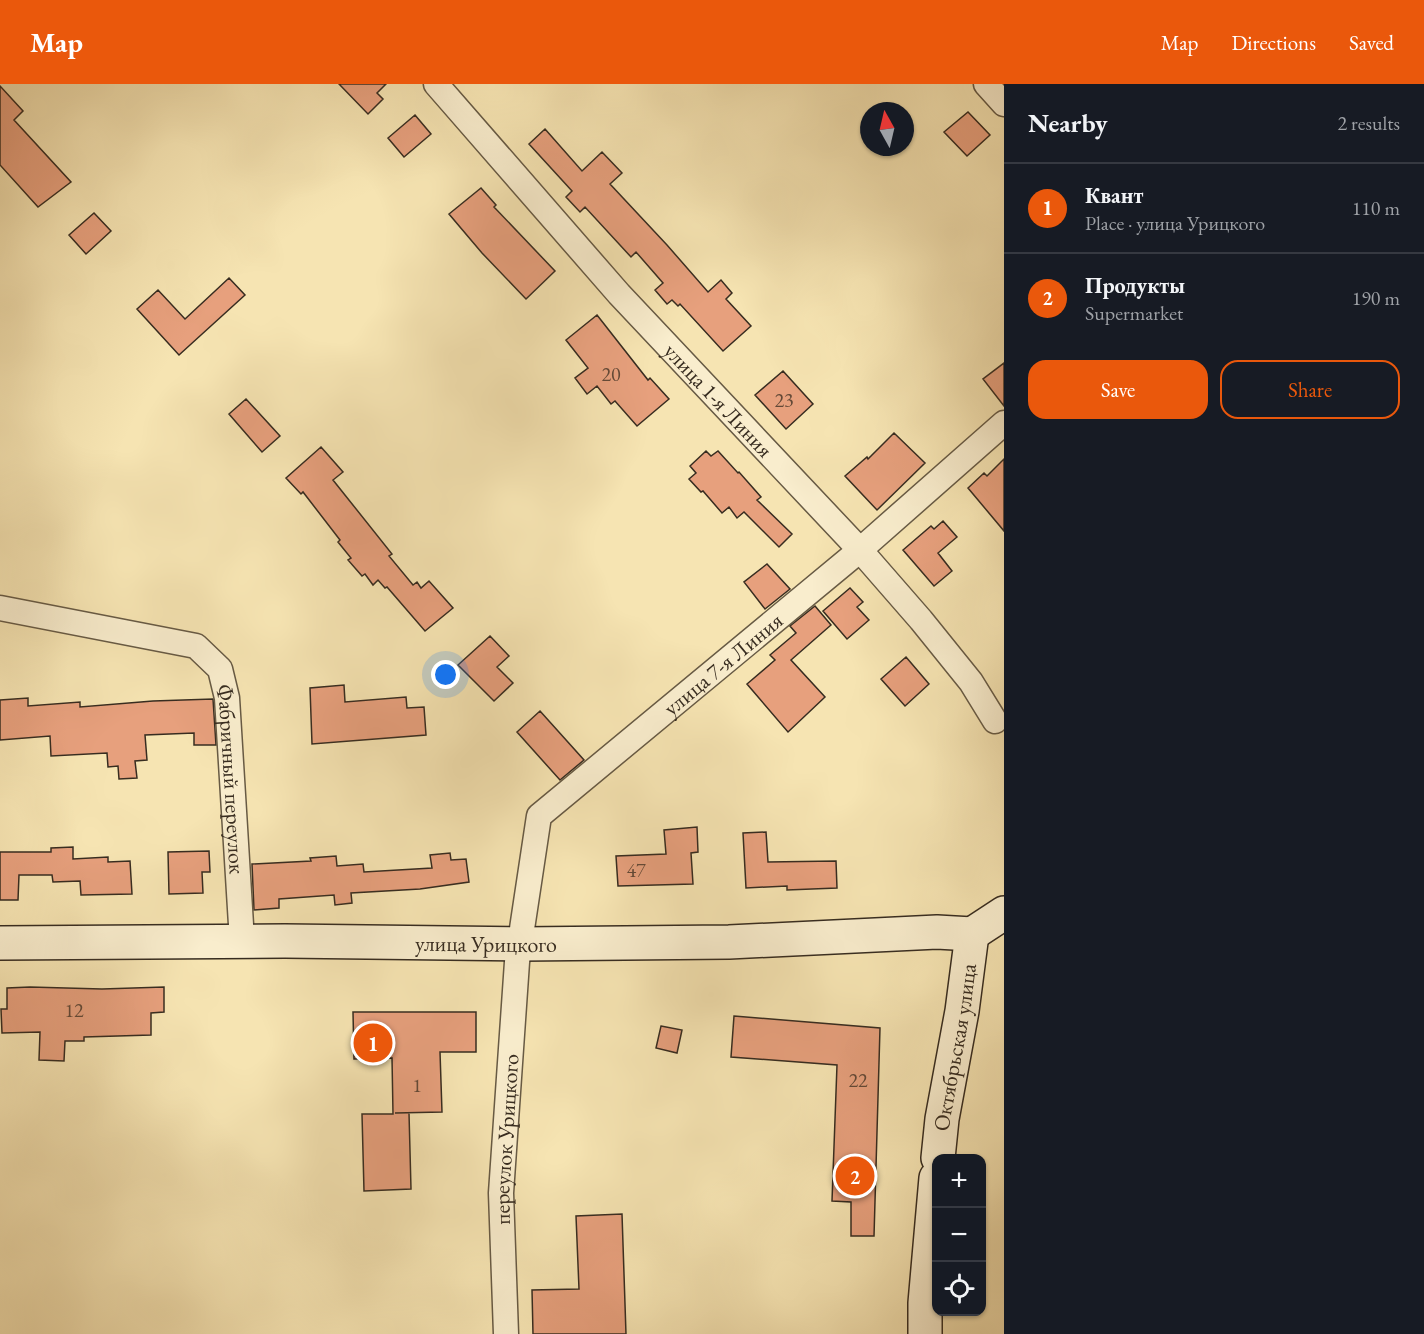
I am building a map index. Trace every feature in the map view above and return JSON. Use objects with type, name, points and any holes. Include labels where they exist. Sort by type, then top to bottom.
[{"type":"main road","points":[[972,934],[1004,913]]},
{"type":"main road","name":"улица Урицкого","points":[[0,943],[242,941],[521,944],[729,942],[937,932],[972,934]]},
{"type":"main road","name":"Октябрьская улица","points":[[938,1154],[972,934]]},
{"type":"main road","points":[[925,1334],[925,1303],[933,1208]]},
{"type":"street","name":"улица 1-я Линия","points":[[436,84],[619,294],[860,550],[971,682],[994,721]]},
{"type":"street","points":[[986,84],[1004,104]]},
{"type":"street","name":"улица 7-я Линия","points":[[521,944],[539,816],[860,550],[1004,423]]},
{"type":"street","name":"Фабричный переулок","points":[[0,608],[196,646],[220,669],[228,698],[242,941]]},
{"type":"street","name":"переулок Урицкого","points":[[506,1334],[501,1193],[517,962],[521,944]]},
{"type":"building","points":[[339,84],[386,84],[377,93],[383,99],[368,114]]},
{"type":"building","points":[[0,86],[23,111],[14,120],[71,182],[38,207],[0,165]]},
{"type":"building","points":[[968,112],[990,135],[967,156],[944,132]]},
{"type":"building","points":[[415,115],[431,134],[404,157],[388,138]]},
{"type":"building","points":[[545,129],[582,171],[602,152],[622,173],[610,184],[708,292],[721,280],[732,293],[726,299],[751,326],[723,351],[680,304],[678,306],[672,300],[667,304],[655,290],[663,283],[636,252],[631,257],[585,207],[580,212],[566,197],[572,191],[529,144]]},
{"type":"building","points":[[481,188],[496,205],[494,207],[555,271],[526,299],[449,214]]},
{"type":"building","points":[[94,213],[111,231],[86,254],[69,235]]},
{"type":"building","points":[[229,278],[245,295],[179,355],[137,309],[158,290],[185,319]]},
{"type":"building","points":[[597,315],[648,380],[650,378],[669,399],[637,426],[615,401],[611,404],[597,386],[587,394],[575,378],[588,368],[566,340]]},
{"type":"building","points":[[1004,363],[1004,406],[983,379]]},
{"type":"building","points":[[783,371],[813,404],[786,429],[755,395]]},
{"type":"building","points":[[246,399],[280,436],[262,452],[229,414]]},
{"type":"building","points":[[894,433],[925,463],[877,510],[845,476],[867,457],[868,459]]},
{"type":"building","points":[[321,447],[343,472],[333,480],[392,554],[389,556],[413,585],[417,582],[421,588],[429,581],[453,608],[425,631],[387,587],[385,588],[378,580],[373,585],[365,574],[362,576],[348,560],[351,558],[338,542],[340,540],[303,492],[301,494],[286,478]]},
{"type":"building","points":[[706,451],[711,456],[718,451],[761,497],[757,500],[792,534],[779,547],[744,512],[737,518],[729,507],[722,513],[689,479],[696,473],[690,466]]},
{"type":"building","points":[[1004,459],[1004,531],[968,488],[984,473],[987,476]]},
{"type":"building","points":[[943,521],[957,537],[938,553],[952,571],[934,586],[903,550],[931,526],[934,529]]},
{"type":"building","points":[[767,564],[790,589],[765,609],[744,582]]},
{"type":"building","points":[[850,588],[863,602],[857,607],[869,620],[847,639],[823,611]]},
{"type":"building","points":[[815,606],[831,625],[791,660],[825,697],[788,732],[747,684],[775,660],[770,655],[796,633],[790,626]]},
{"type":"building","points":[[490,636],[509,656],[497,667],[513,683],[494,701],[458,665]]},
{"type":"building","points":[[906,657],[929,684],[905,706],[881,679]]},
{"type":"building","points":[[344,685],[345,702],[406,697],[407,708],[424,707],[426,735],[312,744],[310,688]]},
{"type":"building","points":[[28,698],[28,706],[80,702],[80,707],[213,699],[216,745],[194,745],[194,733],[145,735],[147,760],[135,761],[137,778],[119,779],[118,766],[108,767],[107,753],[51,756],[50,736],[0,740],[0,700]]},
{"type":"building","points":[[540,711],[584,760],[560,780],[517,732]]},
{"type":"building","points":[[697,827],[698,852],[691,853],[693,884],[618,886],[616,856],[666,854],[664,830]]},
{"type":"building","points":[[766,832],[768,862],[836,861],[837,888],[787,890],[787,886],[746,888],[743,833]]},
{"type":"building","points":[[73,847],[73,859],[108,857],[108,862],[130,861],[132,894],[81,895],[80,881],[53,882],[52,875],[19,875],[18,900],[0,900],[0,852],[51,852],[51,848]]},
{"type":"building","points":[[209,851],[210,872],[202,872],[203,893],[169,894],[168,852]]},
{"type":"building","points":[[450,853],[451,860],[466,859],[469,882],[420,889],[351,893],[352,903],[335,905],[334,895],[279,899],[279,908],[254,910],[252,864],[311,861],[310,858],[336,856],[337,866],[363,864],[364,872],[432,868],[430,855]]},
{"type":"building","points":[[164,987],[164,1012],[151,1013],[151,1035],[84,1037],[84,1041],[65,1041],[64,1061],[39,1060],[40,1032],[2,1033],[1,1009],[7,1009],[7,988],[102,989]]},
{"type":"building","points":[[353,1012],[476,1012],[476,1052],[440,1052],[442,1112],[395,1113],[409,1113],[411,1189],[364,1191],[362,1114],[393,1114],[392,1058],[354,1059]]},
{"type":"building","points":[[734,1016],[880,1028],[874,1236],[851,1236],[851,1202],[832,1201],[837,1065],[731,1057]]},
{"type":"building","points":[[661,1026],[682,1030],[677,1053],[656,1048]]},
{"type":"building","points":[[622,1214],[626,1334],[533,1334],[532,1290],[579,1289],[576,1216]]},
{"type":"place","name":"Квант","points":[[373,1043]]},
{"type":"place","name":"Продукты","points":[[855,1176]]}]
